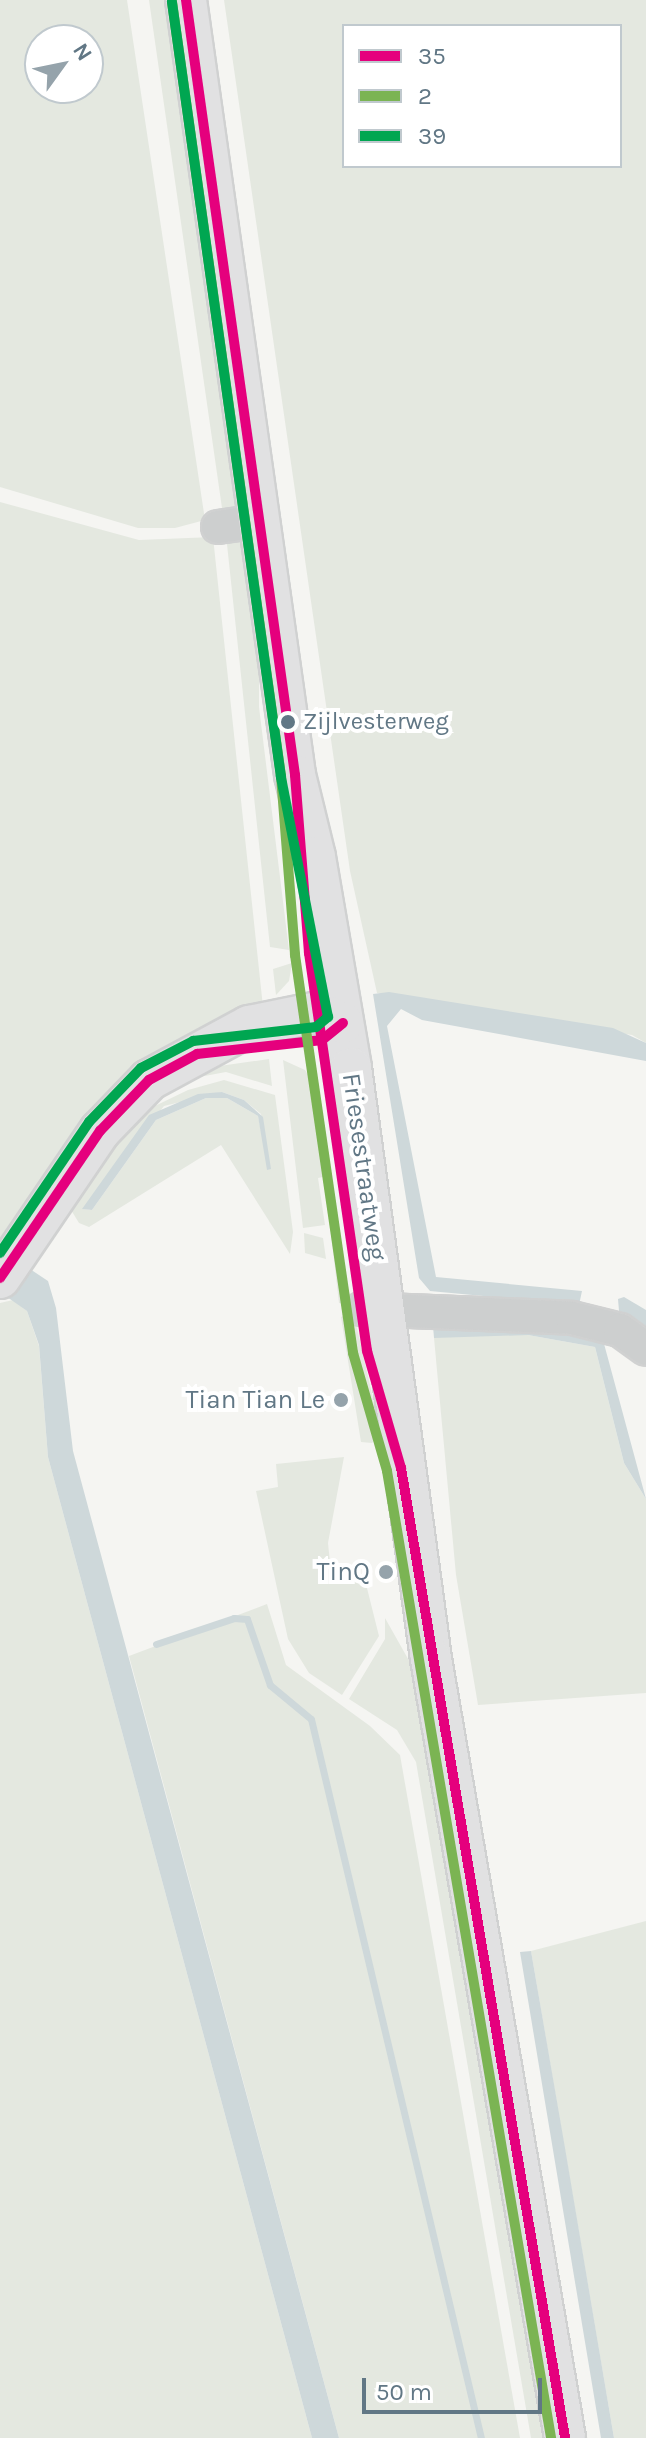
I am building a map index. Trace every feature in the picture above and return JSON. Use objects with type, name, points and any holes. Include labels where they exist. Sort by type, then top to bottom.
[{"type":"main road","name":"Friesestraatweg","points":[[186,0],[295,775],[315,857],[328,1025],[373,1309],[565,2438]]},
{"type":"main road","points":[[9,1264],[121,1104],[149,1080],[197,1054],[328,1025]]},
{"type":"street","points":[[218,527],[259,521]]},
{"type":"street","points":[[373,1309],[572,1318],[620,1330],[646,1349]]},
{"type":"shaded area","points":[[0,0],[127,0],[205,520],[175,528],[138,528],[0,487]]},
{"type":"shaded area","points":[[149,0],[171,0],[238,510],[223,515]]},
{"type":"shaded area","points":[[224,0],[646,0],[646,1043],[632,1035],[377,993],[350,871]]},
{"type":"shaded area","points":[[0,502],[139,540],[213,537],[263,1007],[239,1018],[0,1247]]},
{"type":"shaded area","points":[[226,535],[242,537],[259,637],[259,707],[289,950],[270,947]]},
{"type":"shaded area","points":[[292,963],[289,981],[276,995],[273,969]]},
{"type":"shaded area","points":[[389,992],[613,1028],[646,1043],[646,1061],[422,1020],[401,1009],[387,1026],[436,1277],[582,1291],[579,1305],[430,1291],[419,1278],[373,994]]},
{"type":"shaded area","points":[[269,1059],[272,1086],[226,1072],[183,1080],[199,1069]]},
{"type":"shaded area","points":[[283,1060],[305,1070],[319,1091],[323,1177],[318,1178],[325,1225],[303,1228]]},
{"type":"shaded area","points":[[224,1080],[275,1095],[293,1232],[290,1254],[221,1145],[89,1227],[79,1223],[68,1205],[130,1118],[188,1090]],"holes":[[[222,1092],[244,1100],[261,1114],[269,1170],[258,1116],[227,1098],[206,1098],[156,1120],[92,1210],[83,1209],[164,1106]]]},
{"type":"shaded area","points":[[222,1092],[244,1100],[263,1117],[271,1169],[267,1170],[258,1116],[227,1098],[206,1098],[156,1120],[92,1210],[82,1209],[149,1115],[198,1094]]},
{"type":"shaded area","points":[[330,1225],[343,1265],[352,1305],[339,1303]]},
{"type":"shaded area","points":[[304,1233],[323,1238],[326,1259],[305,1253]]},
{"type":"shaded area","points":[[0,1249],[48,1281],[56,1308],[73,1451],[339,2438],[312,2438],[48,1457],[39,1345],[27,1311],[0,1292]]},
{"type":"shaded area","points":[[624,1297],[646,1310],[646,1329],[619,1311],[618,1299]]},
{"type":"shaded area","points":[[13,1300],[27,1311],[39,1346],[48,1457],[312,2438],[0,2438],[0,1303]]},
{"type":"shaded area","points":[[353,1311],[381,1433],[372,1443],[361,1442],[341,1317]]},
{"type":"shaded area","points":[[433,1326],[557,1330],[603,1340],[646,1499],[624,1463],[595,1347],[528,1335],[434,1338]]},
{"type":"shaded area","points":[[443,1334],[528,1335],[595,1347],[624,1463],[646,1499],[646,1693],[478,1705],[456,1575],[434,1338]]},
{"type":"shaded area","points":[[344,1457],[328,1543],[332,1582],[349,1578],[367,1588],[379,1636],[342,1695],[309,1673],[288,1639],[256,1491],[278,1487],[276,1464]]},
{"type":"shaded area","points":[[267,1604],[286,1665],[370,1726],[400,1755],[520,2438],[339,2438],[129,1656]]},
{"type":"shaded area","points":[[385,1618],[425,1689],[554,2438],[531,2438],[416,1762],[397,1730],[349,1699],[385,1639]]},
{"type":"shaded area","points":[[646,1921],[646,2438],[614,2438],[531,1951]]},
{"type":"shaded area","points":[[531,1951],[614,2438],[601,2438],[520,1952]]},
{"type":"waterway","points":[[156,1644],[234,1618],[247,1619],[270,1685],[311,1719],[481,2438]]},
{"type":"transit line","name":"35","points":[[186,0],[295,775],[309,953],[367,1351],[401,1468],[565,2438]]},
{"type":"transit line","name":"2","points":[[172,2],[281,776],[295,955],[353,1353],[387,1471],[551,2438]]},
{"type":"transit line","name":"39","points":[[0,1253],[89,1122],[141,1068],[193,1041],[316,1027],[328,1017],[281,777],[172,2]]},
{"type":"transit line","name":"35","points":[[0,1278],[100,1131],[149,1080],[197,1054],[322,1040],[343,1023]]},
{"type":"place","name":"Zijlvesterweg","points":[[288,722]]},
{"type":"place","name":"Tian Tian Le","points":[[341,1400]]},
{"type":"place","name":"TinQ","points":[[386,1572]]}]
